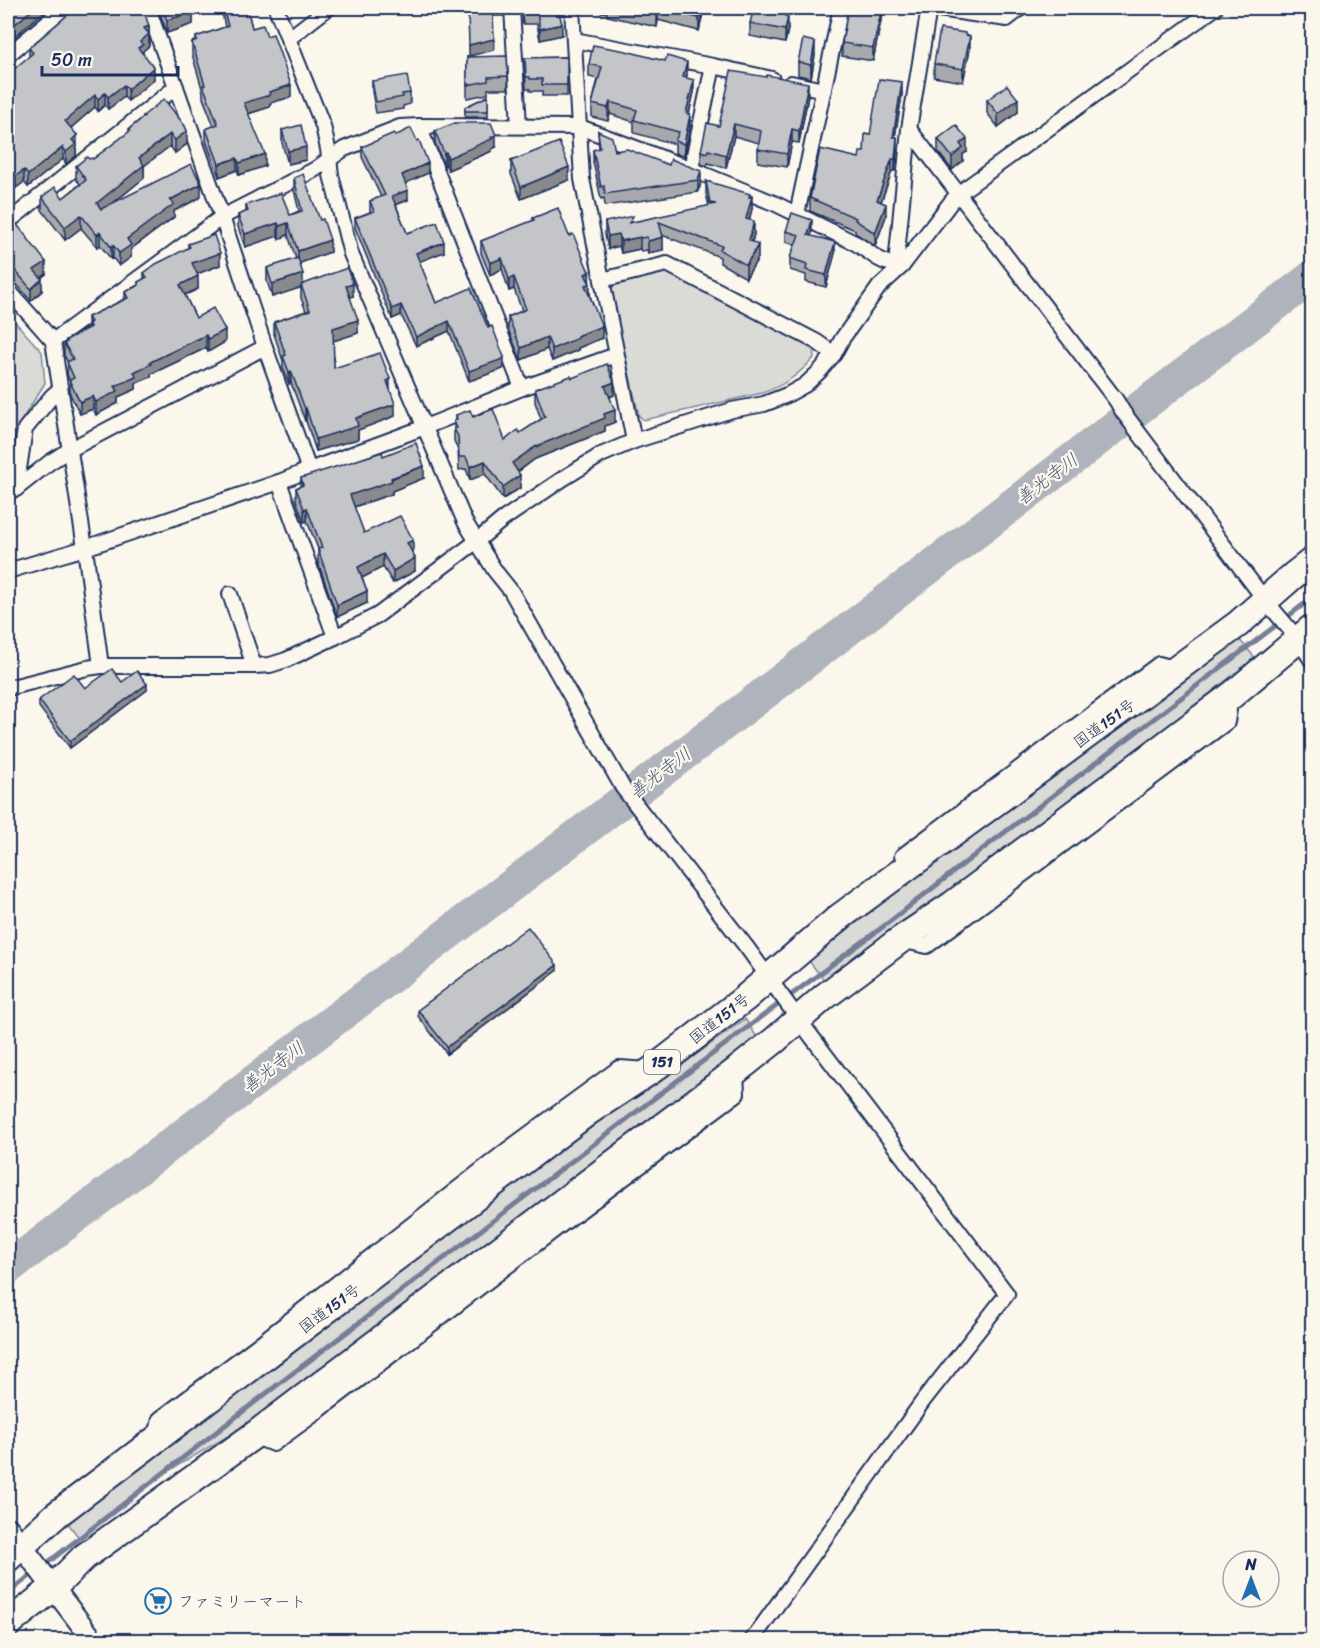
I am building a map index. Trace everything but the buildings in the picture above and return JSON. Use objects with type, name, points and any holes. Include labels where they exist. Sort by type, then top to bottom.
[{"type":"highway","name":"国道151号","points":[[8,1624],[28,1560],[56,1515],[588,1112],[652,1070],[744,999],[841,916],[1238,624],[1312,561]]},
{"type":"highway","name":"国道151号","points":[[28,1560],[84,1557],[253,1436],[736,1071],[824,997],[900,940],[952,905],[1232,695],[1305,634]]},
{"type":"main road","points":[[28,1560],[93,1641]]},
{"type":"street","points":[[8,55],[64,8]]},
{"type":"street","points":[[148,8],[309,470]]},
{"type":"street","points":[[276,8],[323,126],[331,175],[351,254],[465,522],[495,571],[511,591],[623,788],[748,949],[799,1020],[1007,1294],[923,1401],[752,1641]]},
{"type":"street","points":[[288,39],[328,8]]},
{"type":"street","points":[[512,8],[519,126]]},
{"type":"street","points":[[572,8],[582,179],[634,441]]},
{"type":"street","points":[[797,214],[841,8]]},
{"type":"street","points":[[902,266],[897,254],[909,129],[931,8],[1007,20],[1021,8]]},
{"type":"street","points":[[8,688],[101,666],[254,666],[286,660],[378,615],[502,520],[601,455],[634,441],[732,410],[764,404],[806,385],[834,354],[879,287],[902,266],[959,193],[1210,9]]},
{"type":"street","points":[[574,40],[824,90]]},
{"type":"street","points":[[691,169],[713,66]]},
{"type":"street","points":[[8,222],[176,87]]},
{"type":"street","points":[[419,126],[522,388]]},
{"type":"street","points":[[53,341],[222,217],[314,170],[344,149],[400,127],[580,127],[776,204],[857,244],[885,262],[902,266]]},
{"type":"street","points":[[909,129],[1265,600],[1305,634],[1312,661]]},
{"type":"street","points":[[602,280],[667,264],[817,342],[834,354]]},
{"type":"street","points":[[8,290],[53,341],[101,666]]},
{"type":"street","points":[[12,490],[69,450],[265,347]]},
{"type":"street","points":[[8,571],[85,548],[279,482],[425,428],[522,388],[616,355]]},
{"type":"street","points":[[12,490],[25,429],[60,389]]},
{"type":"street","points":[[279,482],[335,637]]},
{"type":"street","points":[[230,594],[254,666]]},
{"type":"shaded area","points":[[661,272],[671,272],[813,348],[814,358],[790,379],[762,393],[644,420],[639,416],[610,290],[615,284]]},
{"type":"shaded area","points":[[8,314],[42,352],[45,383],[21,421],[14,440],[8,474]]},
{"type":"shaded area","points":[[1239,639],[1255,658],[981,872],[904,920],[824,980],[808,960],[1083,749],[1151,707]]},
{"type":"shaded area","points":[[745,1019],[759,1040],[262,1416],[160,1476],[80,1539],[67,1522],[563,1143],[652,1087]]},
{"type":"waterway","name":"善光寺川","points":[[8,1268],[1312,277]]},
{"type":"waterway","points":[[42,1567],[255,1402],[892,920],[1312,598]]},
{"type":"waterway","points":[[8,1593],[35,1572]]},
{"type":"place","name":"ファミリーマート","points":[[158,1601]]}]
